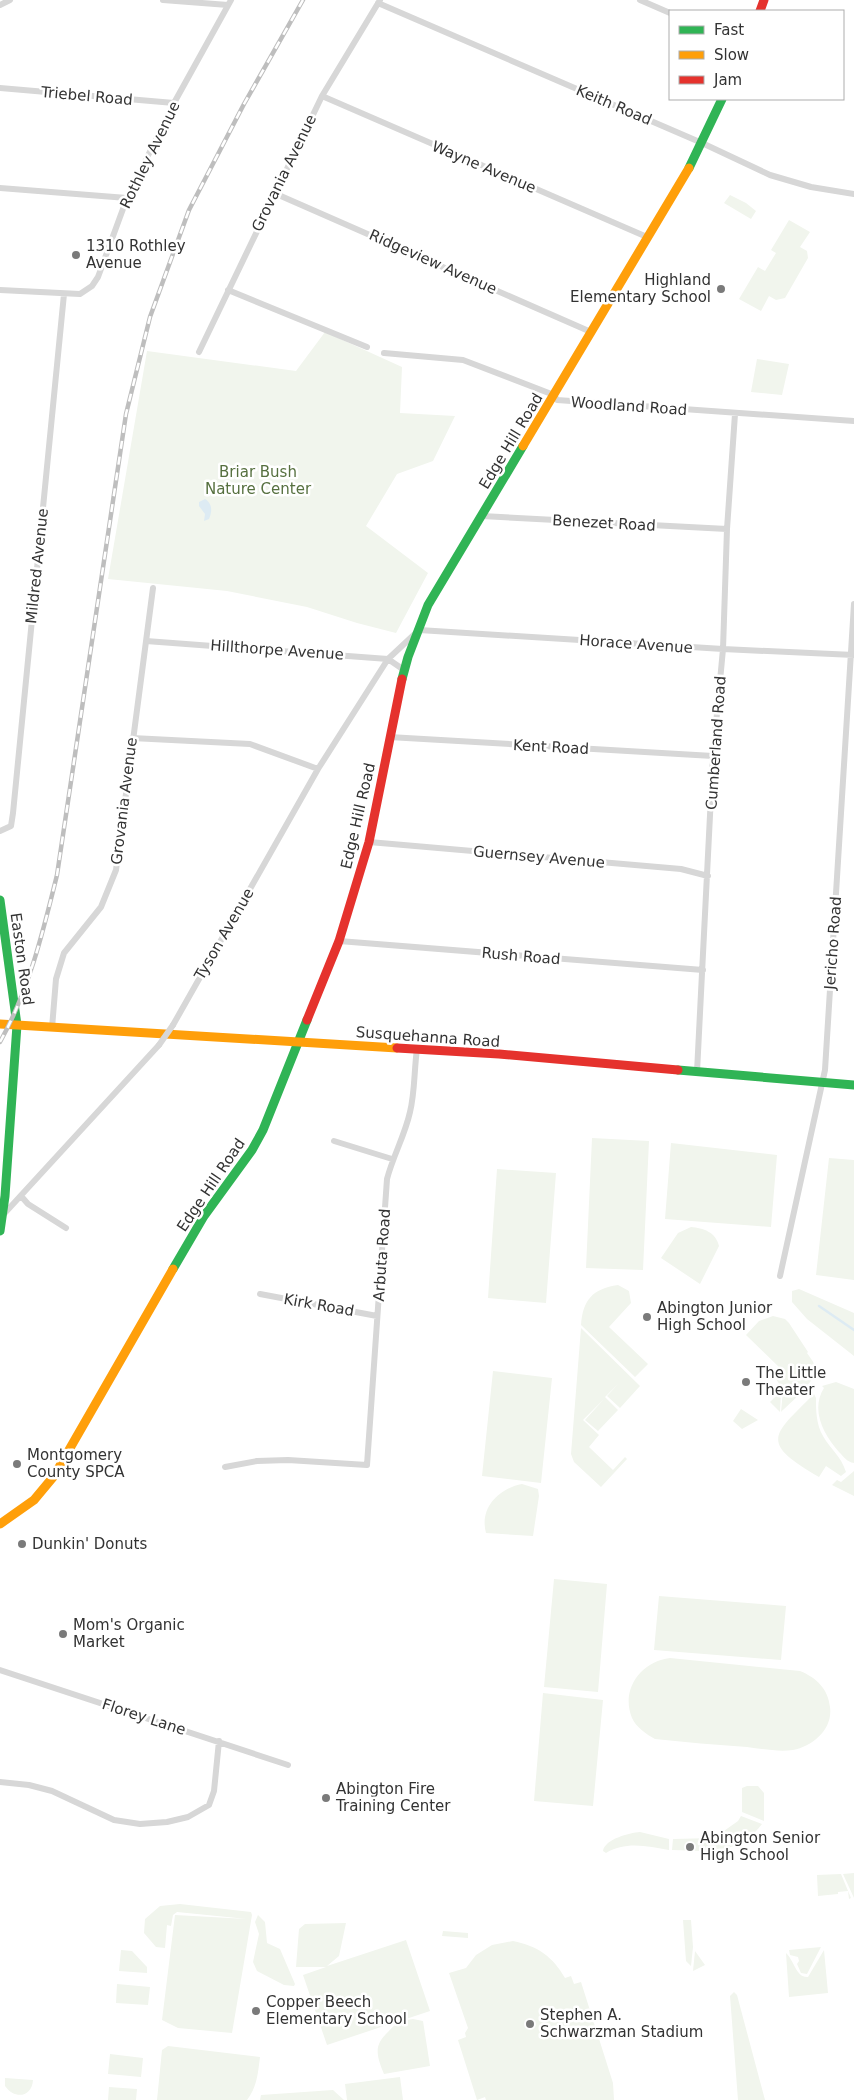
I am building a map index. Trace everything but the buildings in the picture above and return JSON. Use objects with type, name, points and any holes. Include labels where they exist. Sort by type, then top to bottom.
[{"type":"street","points":[[0,5],[10,0]]},
{"type":"street","points":[[163,0],[230,3]]},
{"type":"street","points":[[640,0],[669,13]]},
{"type":"street","name":"Grovania Avenue","points":[[199,352],[322,96],[379,2]]},
{"type":"street","name":"Keith Road","points":[[379,2],[702,142],[770,175],[811,187],[854,194]]},
{"type":"street","name":"Rothley Avenue","points":[[0,290],[80,294],[92,286],[98,277],[127,198],[174,103],[230,3]]},
{"type":"street","name":"Triebel Road","points":[[0,88],[174,103]]},
{"type":"street","name":"Wayne Avenue","points":[[322,96],[647,237]]},
{"type":"street","name":"Edge Hill Road","points":[[0,1524],[34,1500],[54,1476],[204,1216],[252,1150],[263,1130],[339,941],[369,842],[404,670],[428,605],[647,237],[674,195],[722,100]]},
{"type":"street","points":[[0,188],[127,198]]},
{"type":"street","name":"Ridgeview Avenue","points":[[274,193],[591,332]]},
{"type":"street","points":[[228,290],[367,347]]},
{"type":"street","name":"Mildred Avenue","points":[[0,831],[10,826],[13,813],[64,294]]},
{"type":"street","name":"Woodland Road","points":[[384,353],[463,360],[554,395],[557,400],[854,421]]},
{"type":"street","name":"Cumberland Road","points":[[697,1072],[713,756],[723,649],[727,529],[735,414]]},
{"type":"street","name":"Benezet Road","points":[[482,516],[727,529]]},
{"type":"street","name":"Grovania Avenue","points":[[52,1028],[56,979],[64,953],[101,908],[116,870],[153,588]]},
{"type":"street","name":"Jericho Road","points":[[780,1276],[825,1070],[854,604]]},
{"type":"street","name":"Horace Avenue","points":[[419,630],[852,655]]},
{"type":"street","name":"Tyson Avenue","points":[[1,1218],[159,1045],[173,1025],[318,769],[388,659],[419,630]]},
{"type":"street","name":"Hillthorpe Avenue","points":[[146,641],[388,659]]},
{"type":"street","points":[[388,659],[404,670]]},
{"type":"street","points":[[132,738],[250,744],[318,769]]},
{"type":"street","name":"Kent Road","points":[[389,738],[713,756]]},
{"type":"street","name":"Guernsey Avenue","points":[[369,842],[681,869],[708,876]]},
{"type":"street","name":"Easton Road","points":[[0,900],[17,1025],[0,1231]]},
{"type":"street","name":"Rush Road","points":[[339,941],[703,970]]},
{"type":"street","name":"Susquehanna Road","points":[[0,1024],[417,1049],[854,1084]]},
{"type":"street","name":"Arbuta Road","points":[[225,1467],[257,1461],[288,1460],[368,1465],[388,1179],[392,1159],[410,1111],[417,1049]]},
{"type":"street","points":[[334,1141],[392,1159]]},
{"type":"street","points":[[21,1196],[28,1204],[66,1228]]},
{"type":"street","name":"Kirk Road","points":[[260,1294],[377,1316]]},
{"type":"street","name":"Florey Lane","points":[[0,1670],[288,1765]]},
{"type":"street","points":[[0,1782],[30,1785],[52,1791],[114,1820],[140,1824],[167,1822],[188,1816],[209,1805],[214,1791],[219,1741]]},
{"type":"green space","points":[[730,195],[746,203],[756,211],[751,219],[724,203]]},
{"type":"green space","points":[[789,220],[810,232],[800,247],[807,251],[808,258],[785,298],[776,300],[769,296],[761,311],[739,299],[758,267],[765,271],[776,253],[771,250]]},
{"type":"green space","name":"Briar Bush Nature Center","points":[[325,332],[402,367],[400,413],[455,416],[433,461],[397,474],[366,526],[428,573],[396,633],[307,607],[227,591],[108,579],[147,351],[296,371]]},
{"type":"green space","points":[[757,359],[789,364],[782,395],[751,392]]},
{"type":"green space","points":[[592,1138],[649,1141],[643,1270],[586,1268]]},
{"type":"green space","points":[[671,1143],[777,1155],[771,1227],[665,1219]]},
{"type":"green space","points":[[829,1158],[854,1160],[854,1280],[816,1275]]},
{"type":"green space","points":[[497,1169],[556,1173],[546,1303],[488,1298]]},
{"type":"green space","points":[[691,1227],[700,1228],[712,1234],[719,1246],[700,1284],[661,1258],[678,1233]]},
{"type":"green space","points":[[618,1285],[629,1291],[631,1303],[609,1327],[648,1364],[635,1377],[581,1325],[584,1309],[590,1297],[602,1289]]},
{"type":"green space","points":[[799,1289],[854,1313],[854,1356],[807,1319],[792,1302],[792,1291]]},
{"type":"green space","points":[[773,1316],[785,1319],[789,1323],[815,1366],[814,1376],[811,1381],[781,1412],[783,1390],[776,1379],[783,1371],[746,1335],[759,1321]]},
{"type":"green space","points":[[581,1328],[640,1386],[620,1408],[607,1396],[619,1383],[605,1397],[618,1410],[598,1431],[585,1420],[604,1399],[583,1420],[599,1435],[589,1447],[613,1470],[625,1457],[627,1459],[601,1487],[574,1462],[571,1454]]},
{"type":"green space","points":[[493,1371],[552,1378],[541,1483],[482,1476]]},
{"type":"green space","points":[[836,1382],[854,1389],[854,1463],[849,1462],[828,1438],[819,1413],[818,1405],[824,1388],[822,1386]]},
{"type":"green space","points":[[781,1392],[780,1412],[770,1402]]},
{"type":"green space","points":[[814,1394],[819,1427],[846,1472],[841,1476],[826,1466],[819,1477],[787,1455],[780,1446],[778,1438],[781,1429]]},
{"type":"green space","points":[[741,1409],[758,1420],[742,1429],[733,1421]]},
{"type":"green space","points":[[854,1471],[854,1496],[832,1485],[837,1480],[841,1482]]},
{"type":"green space","points":[[522,1484],[538,1489],[539,1496],[533,1536],[486,1533],[486,1515],[493,1500],[506,1490]]},
{"type":"green space","points":[[554,1579],[607,1584],[598,1692],[544,1687]]},
{"type":"green space","points":[[659,1596],[786,1606],[781,1660],[654,1650]]},
{"type":"green space","points":[[670,1658],[800,1671],[812,1677],[821,1685],[827,1695],[830,1715],[825,1729],[808,1745],[782,1751],[655,1739],[642,1730],[632,1718],[629,1697],[631,1687],[643,1671],[660,1660]]},
{"type":"green space","points":[[543,1693],[603,1700],[593,1806],[534,1801]]},
{"type":"green space","points":[[758,1786],[764,1793],[764,1821],[742,1812],[742,1788]]},
{"type":"green space","points":[[741,1816],[762,1824],[743,1842],[732,1847],[710,1851],[672,1850],[673,1839],[714,1838],[738,1821]]},
{"type":"green space","points":[[640,1832],[669,1839],[669,1850],[637,1845],[613,1849],[606,1853],[603,1851],[608,1843],[613,1840],[624,1835]]},
{"type":"green space","points":[[854,1873],[854,1898],[843,1874]]},
{"type":"green space","points":[[841,1874],[851,1898],[849,1899],[848,1891],[818,1896],[817,1875]]},
{"type":"green space","points":[[180,1904],[251,1912],[232,2033],[178,2028],[162,2020],[175,1915],[247,1919],[177,1912],[173,1915],[171,1926],[167,1925],[165,1948],[156,1947],[144,1933],[145,1919],[160,1906]]},
{"type":"green space","points":[[258,1915],[265,1922],[267,1943],[280,1949],[295,1984],[294,1986],[284,1985],[257,1971],[253,1962],[259,1934],[255,1922]]},
{"type":"green space","points":[[683,1920],[691,1920],[693,1947],[691,1966],[686,1961]]},
{"type":"green space","points":[[346,1923],[339,1956],[327,1966],[406,1940],[430,2011],[400,2021],[413,2019],[423,2021],[430,2066],[384,2074],[378,2056],[379,2044],[399,2021],[327,2045],[303,1975],[326,1967],[296,1967],[299,1929],[305,1924]]},
{"type":"green space","points":[[443,1931],[468,1933],[468,1938],[442,1936]]},
{"type":"green space","name":"Stephen A. Schwarzman Stadium","points":[[513,1941],[537,1949],[550,1958],[565,1978],[571,1976],[574,1984],[581,1982],[613,2083],[614,2100],[486,2100],[485,2097],[477,2100],[458,2040],[466,2037],[465,2033],[468,2028],[449,1973],[466,1968],[476,1955],[492,1945]]},
{"type":"green space","points":[[821,1947],[807,1974],[801,1973],[797,1964],[799,1961],[798,1957],[790,1955],[789,1950]]},
{"type":"green space","points":[[121,1950],[132,1951],[147,1967],[147,1973],[119,1971]]},
{"type":"green space","points":[[824,1950],[828,1993],[789,1997],[786,1953],[798,1972],[804,1977],[808,1977]]},
{"type":"green space","points":[[695,1951],[705,1965],[693,1971]]},
{"type":"green space","points":[[117,1984],[150,1987],[148,2005],[116,2003]]},
{"type":"green space","points":[[734,1992],[737,1995],[765,2100],[738,2100],[730,1996]]},
{"type":"green space","points":[[168,2046],[260,2057],[253,2090],[247,2100],[157,2100],[162,2050]]},
{"type":"green space","points":[[110,2054],[143,2058],[141,2077],[108,2074]]},
{"type":"green space","points":[[400,2077],[403,2100],[347,2100],[345,2084]]},
{"type":"green space","points":[[5,2078],[33,2080],[32,2086],[26,2093],[18,2095],[5,2086]]},
{"type":"green space","points":[[109,2087],[137,2089],[136,2100],[108,2100]]},
{"type":"green space","points":[[333,2090],[344,2100],[260,2100],[261,2095]]},
{"type":"shaded area","points":[[205,499],[211,506],[211,511],[209,519],[204,521],[205,514],[199,506],[199,502]]},
{"type":"waterway","points":[[819,1306],[854,1330]]},
{"type":"railway","points":[[0,1042],[27,981],[57,875],[126,414],[150,317],[189,210],[244,104],[303,0]]},
{"type":"traffic: fast","points":[[689,168],[722,100]]},
{"type":"traffic: fast","points":[[402,679],[408,657],[428,605],[523,446]]},
{"type":"traffic: fast","points":[[0,900],[17,1025],[5,1196],[0,1231]]},
{"type":"traffic: fast","points":[[173,1269],[204,1216],[252,1150],[263,1130],[307,1020]]},
{"type":"traffic: fast","points":[[678,1070],[854,1085]]},
{"type":"traffic: slow","points":[[523,446],[689,168]]},
{"type":"traffic: slow","points":[[0,1024],[397,1048]]},
{"type":"traffic: slow","points":[[0,1524],[34,1500],[54,1476],[173,1269]]},
{"type":"traffic: jam","points":[[760,10],[764,0]]},
{"type":"traffic: jam","points":[[307,1020],[339,941],[369,842],[402,679]]},
{"type":"traffic: jam","points":[[397,1048],[499,1054],[678,1070]]},
{"type":"place","name":"1310 Rothley Avenue","points":[[76,255]]},
{"type":"place","name":"Highland Elementary School","points":[[721,289]]},
{"type":"place","name":"Abington Junior High School","points":[[647,1317]]},
{"type":"place","name":"The Little Theater","points":[[746,1382]]},
{"type":"place","name":"Montgomery County SPCA","points":[[17,1464]]},
{"type":"place","name":"Dunkin' Donuts","points":[[22,1544]]},
{"type":"place","name":"Mom's Organic Market","points":[[63,1634]]},
{"type":"place","name":"Abington Fire Training Center","points":[[326,1798]]},
{"type":"place","name":"Abington Senior High School","points":[[690,1847]]},
{"type":"place","name":"Copper Beech Elementary School","points":[[256,2011]]},
{"type":"place","name":"Stephen A. Schwarzman Stadium","points":[[530,2024]]}]
